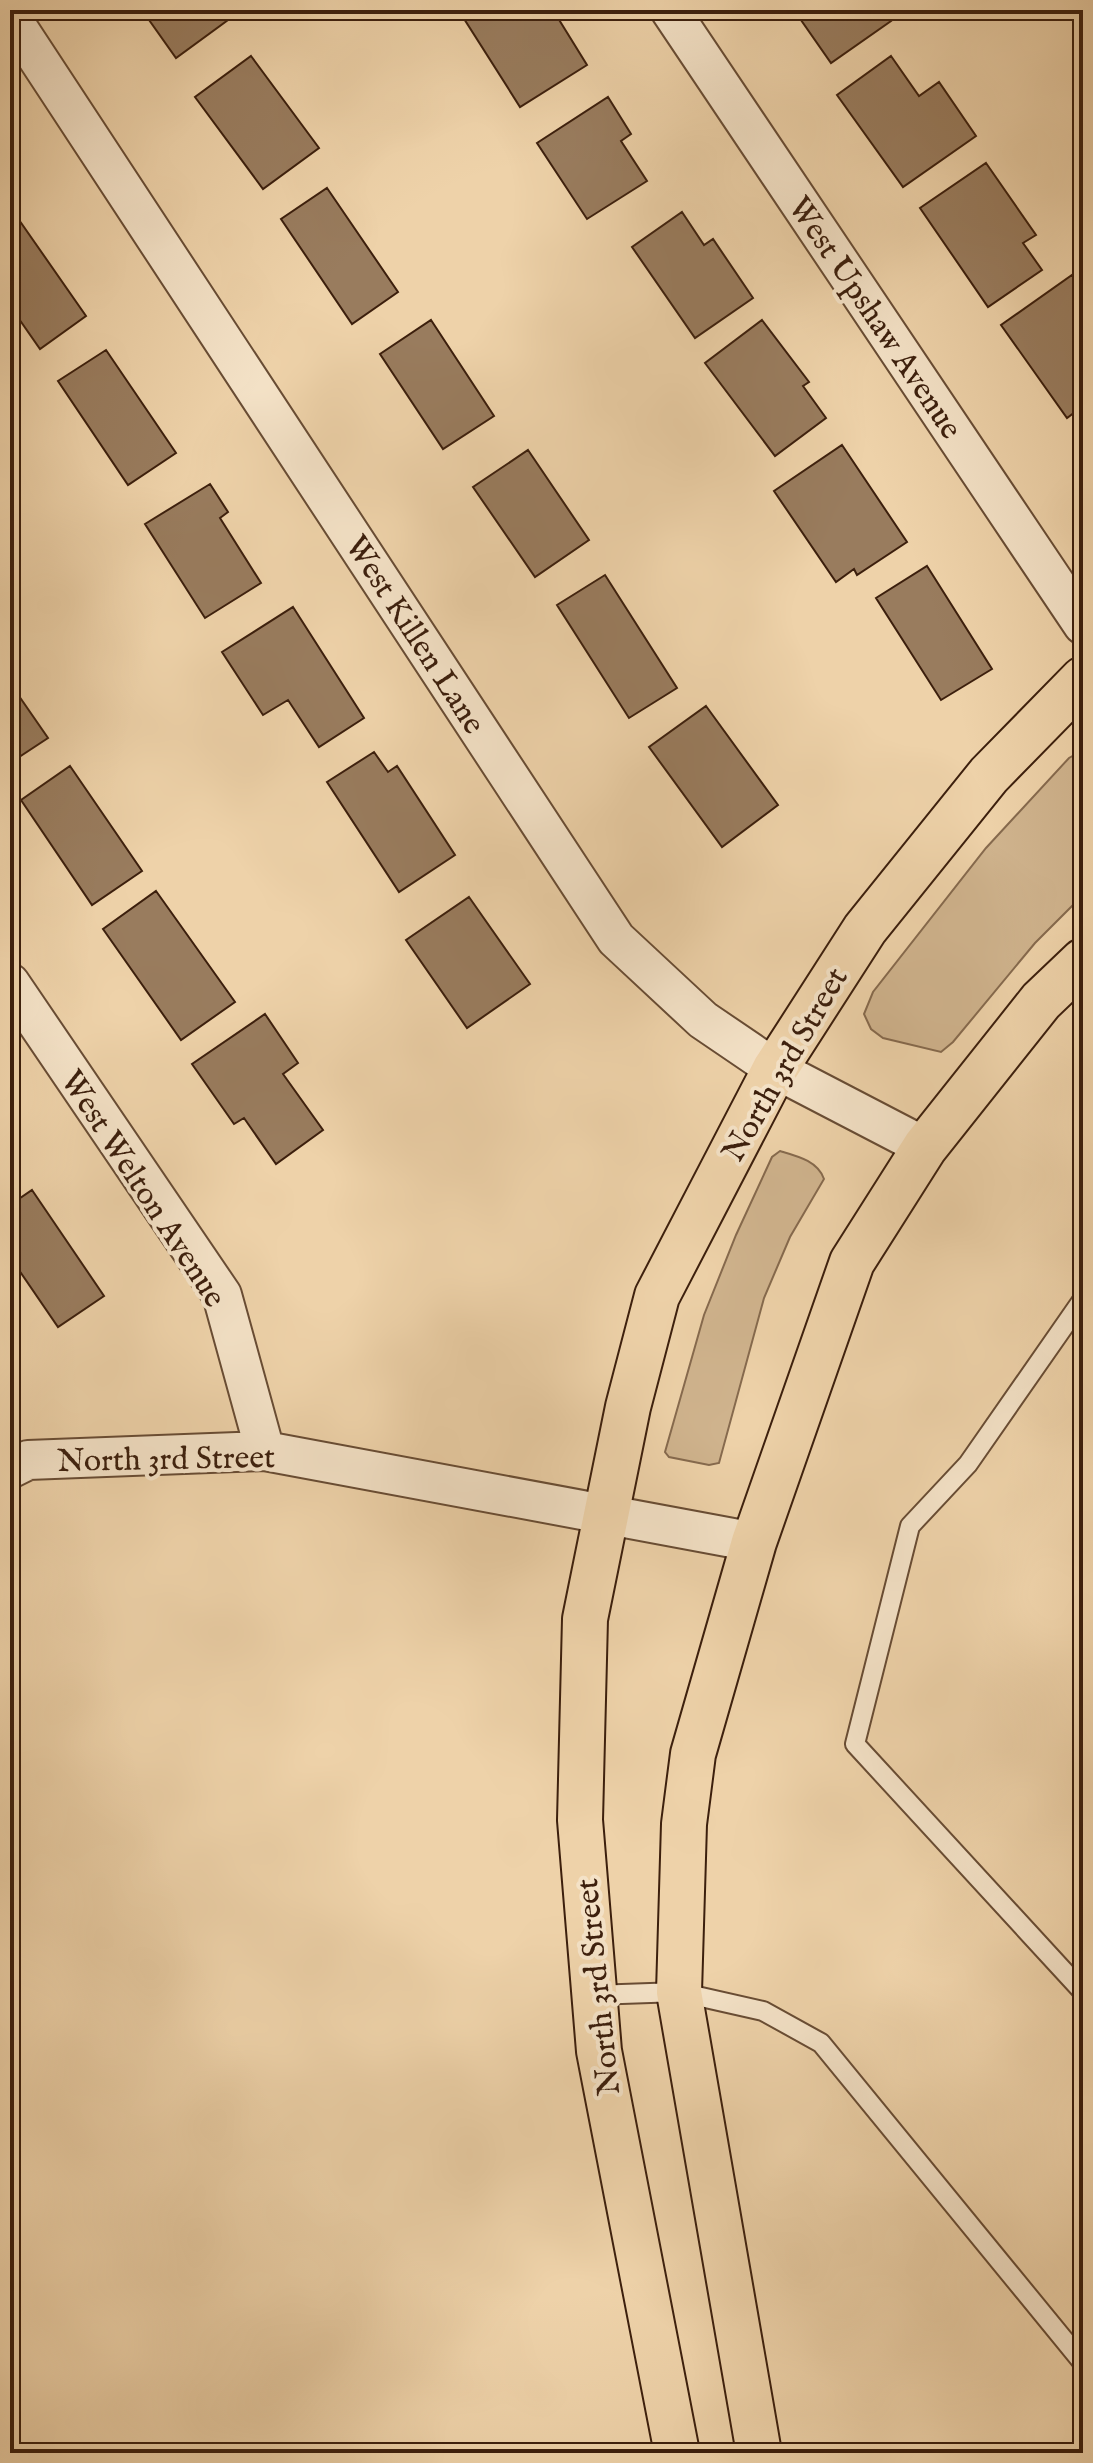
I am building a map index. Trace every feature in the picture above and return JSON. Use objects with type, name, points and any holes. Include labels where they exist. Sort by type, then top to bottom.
[{"type":"main road","name":"North 3rd Street","points":[[667,2444],[599,2051],[580,1820],[585,1619],[628,1407],[657,1296],[775,1069],[865,929],[989,775],[1083,679]]},
{"type":"main road","points":[[759,2453],[679,1992],[684,1824],[693,1754],[754,1542],[852,1262],[925,1147],[1041,1001],[1083,961]]},
{"type":"street","name":"West Upshaw Avenue","points":[[670,10],[1083,625]]},
{"type":"street","name":"West Killen Lane","points":[[10,16],[616,939],[703,1020],[775,1069],[925,1147]]},
{"type":"street","name":"West Welton Avenue","points":[[10,983],[222,1295],[265,1451]]},
{"type":"street","name":"North 3rd Street","points":[[10,1469],[28,1460],[265,1451],[754,1542]]},
{"type":"lane","points":[[1083,1299],[968,1464],[910,1526],[855,1744],[1083,1992]]},
{"type":"lane","points":[[593,1995],[679,1992],[763,2011],[821,2043],[1083,2363]]},
{"type":"shaded area","points":[[1083,754],[1083,895],[1035,943],[953,1042],[941,1052],[883,1038],[871,1029],[864,1014],[873,992],[986,848],[1069,758]]},
{"type":"shaded area","points":[[780,1151],[812,1164],[824,1179],[790,1237],[764,1298],[719,1463],[709,1465],[669,1457],[665,1452],[704,1315],[772,1157]]},
{"type":"building","points":[[142,10],[221,10],[228,20],[176,58]]},
{"type":"building","points":[[468,10],[553,10],[587,65],[520,107],[461,14]]},
{"type":"building","points":[[794,10],[883,10],[891,21],[831,63]]},
{"type":"building","points":[[251,56],[319,148],[263,189],[195,97]]},
{"type":"building","points":[[891,56],[919,96],[939,82],[976,136],[903,187],[837,95]]},
{"type":"building","points":[[608,97],[631,134],[621,141],[647,181],[587,219],[537,143]]},
{"type":"building","points":[[986,163],[1036,235],[1023,243],[1042,270],[988,307],[920,208]]},
{"type":"building","points":[[327,188],[398,292],[352,324],[281,219]]},
{"type":"building","points":[[682,212],[704,245],[713,239],[753,298],[695,338],[632,247]]},
{"type":"building","points":[[17,217],[86,316],[40,349],[10,306],[10,222]]},
{"type":"building","points":[[1072,275],[1083,292],[1083,406],[1067,418],[1001,325]]},
{"type":"building","points":[[431,320],[494,416],[443,449],[380,354]]},
{"type":"building","points":[[762,320],[809,382],[803,386],[826,418],[775,456],[705,363]]},
{"type":"building","points":[[106,350],[176,453],[128,485],[58,381]]},
{"type":"building","points":[[842,445],[907,542],[857,575],[854,569],[836,582],[774,491]]},
{"type":"building","points":[[528,450],[589,540],[535,577],[473,487]]},
{"type":"building","points":[[210,484],[228,512],[220,518],[261,583],[205,618],[145,524]]},
{"type":"building","points":[[927,566],[992,669],[941,700],[876,598]]},
{"type":"building","points":[[605,575],[677,688],[629,718],[557,605]]},
{"type":"building","points":[[293,607],[364,718],[319,747],[288,700],[263,715],[222,652]]},
{"type":"building","points":[[10,683],[48,738],[10,763]]},
{"type":"building","points":[[706,706],[778,805],[722,847],[649,747]]},
{"type":"building","points":[[374,752],[388,772],[397,766],[455,855],[399,892],[327,782]]},
{"type":"building","points":[[70,766],[142,871],[92,905],[21,800]]},
{"type":"building","points":[[156,891],[235,1002],[181,1040],[103,929]]},
{"type":"building","points":[[469,897],[530,984],[467,1028],[406,940]]},
{"type":"building","points":[[265,1014],[298,1063],[283,1074],[323,1130],[276,1164],[244,1118],[234,1124],[192,1064]]},
{"type":"building","points":[[32,1190],[104,1296],[58,1327],[10,1257],[10,1205]]}]
